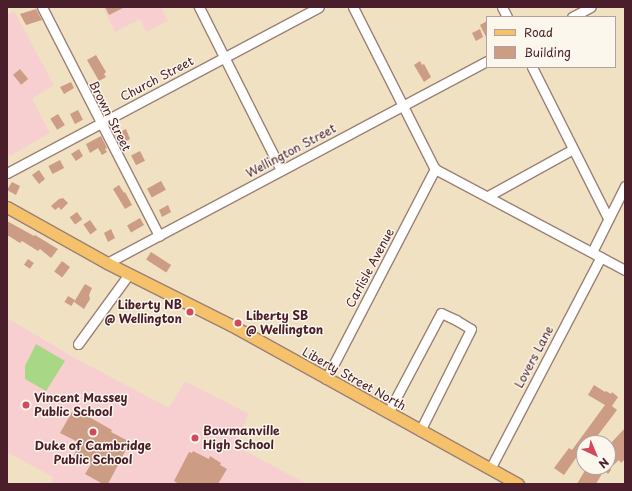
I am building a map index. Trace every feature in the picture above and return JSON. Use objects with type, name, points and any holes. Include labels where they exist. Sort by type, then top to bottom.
[{"type":"main road","name":"Liberty Street North","points":[[7,207],[107,263],[231,325],[518,484]]},
{"type":"street","name":"Brown Street","points":[[42,7],[159,236]]},
{"type":"street","points":[[199,7],[223,58],[281,170]]},
{"type":"street","name":"Church Street","points":[[7,173],[319,7]]},
{"type":"street","points":[[353,7],[435,169],[625,270]]},
{"type":"street","points":[[502,7],[506,16]]},
{"type":"street","points":[[574,16],[591,7]]},
{"type":"street","name":"Wellington Street","points":[[107,263],[486,62]]},
{"type":"street","points":[[532,68],[608,218]]},
{"type":"street","points":[[488,196],[573,149]]},
{"type":"street","name":"Carlisle Avenue","points":[[326,379],[435,169]]},
{"type":"street","points":[[592,252],[625,186]]},
{"type":"street","name":"Lovers Lane","points":[[490,469],[601,257]]},
{"type":"street","points":[[78,344],[129,274]]},
{"type":"street","points":[[388,413],[441,312],[456,320],[471,329],[420,431]]},
{"type":"shaded area","points":[[103,7],[161,7],[168,21],[146,32],[140,19],[115,32]]},
{"type":"shaded area","points":[[14,11],[54,85],[32,99],[50,133],[10,156],[7,152],[7,15]]},
{"type":"shaded area","points":[[7,318],[73,357],[169,408],[185,381],[249,414],[234,445],[307,484],[51,484],[53,477],[7,452]]},
{"type":"green space","points":[[36,344],[65,361],[46,391],[25,379],[25,366]]},
{"type":"building","points":[[105,7],[125,7],[109,15]]},
{"type":"building","points":[[36,9],[42,20],[26,25],[20,14]]},
{"type":"building","points":[[486,22],[486,37],[480,25]]},
{"type":"building","points":[[480,29],[483,37],[476,41],[472,33]]},
{"type":"building","points":[[96,55],[106,72],[104,74],[106,77],[99,81],[87,60]]},
{"type":"building","points":[[420,61],[422,65],[424,64],[431,77],[424,82],[414,65]]},
{"type":"building","points":[[20,69],[28,79],[21,85],[13,75]]},
{"type":"building","points":[[71,82],[74,88],[64,94],[60,87]]},
{"type":"building","points":[[78,110],[83,120],[75,124],[70,114]]},
{"type":"building","points":[[58,114],[65,125],[57,130],[50,119]]},
{"type":"building","points":[[126,129],[130,139],[125,142],[120,132]]},
{"type":"building","points":[[101,136],[107,148],[105,149],[107,152],[102,155],[98,148],[90,153],[86,144]]},
{"type":"building","points":[[79,149],[83,156],[76,161],[71,154]]},
{"type":"building","points":[[140,151],[145,161],[136,165],[131,156]]},
{"type":"building","points":[[60,160],[64,168],[53,174],[48,166]]},
{"type":"building","points":[[39,170],[45,179],[39,184],[32,175]]},
{"type":"building","points":[[161,181],[166,190],[152,198],[147,189]]},
{"type":"building","points":[[12,182],[20,186],[16,195],[7,190]]},
{"type":"building","points":[[119,185],[124,193],[125,192],[132,205],[125,209],[113,189]]},
{"type":"building","points":[[63,198],[68,203],[61,210],[59,207],[55,210],[51,206],[59,199]]},
{"type":"building","points":[[168,205],[171,212],[162,217],[159,210]]},
{"type":"building","points":[[77,212],[82,219],[75,225],[70,217]]},
{"type":"building","points":[[140,218],[144,225],[131,232],[127,226]]},
{"type":"building","points":[[90,220],[97,230],[90,234],[83,225]]},
{"type":"building","points":[[7,221],[34,236],[35,235],[58,249],[51,258],[40,249],[38,251],[22,241],[20,243],[7,235]]},
{"type":"building","points":[[111,229],[115,238],[108,242],[104,233]]},
{"type":"building","points":[[151,252],[171,265],[166,273],[146,260]]},
{"type":"building","points":[[28,259],[34,263],[30,269],[24,265]]},
{"type":"building","points":[[62,261],[70,267],[62,277],[54,271]]},
{"type":"building","points":[[85,284],[92,288],[89,295],[90,299],[84,309],[74,302]]},
{"type":"building","points":[[68,296],[75,300],[71,306],[65,302]]},
{"type":"building","points":[[594,385],[605,392],[606,391],[611,394],[612,392],[618,397],[612,406],[617,410],[598,435],[583,435],[605,405],[588,395]]},
{"type":"building","points":[[72,412],[81,416],[82,413],[112,430],[111,432],[130,442],[108,484],[103,484],[85,474],[91,464],[74,455],[80,443],[60,433]]},
{"type":"building","points":[[625,428],[625,459],[621,463],[619,460],[616,463],[616,438]]},
{"type":"building","points":[[576,445],[576,458],[564,475],[554,468],[569,448],[572,450]]},
{"type":"building","points":[[193,451],[209,459],[210,456],[227,469],[218,484],[179,484],[174,481],[189,452],[192,453]]},
{"type":"building","points":[[582,475],[601,475],[596,484],[577,484]]},
{"type":"place","name":"Liberty NB @ Wellington","points":[[190,312]]},
{"type":"place","name":"Liberty SB @ Wellington","points":[[238,323]]},
{"type":"place","name":"Vincent Massey Public School","points":[[26,405]]},
{"type":"place","name":"Duke of Cambridge Public School","points":[[93,432]]},
{"type":"place","name":"Bowmanville High School","points":[[195,438]]}]
